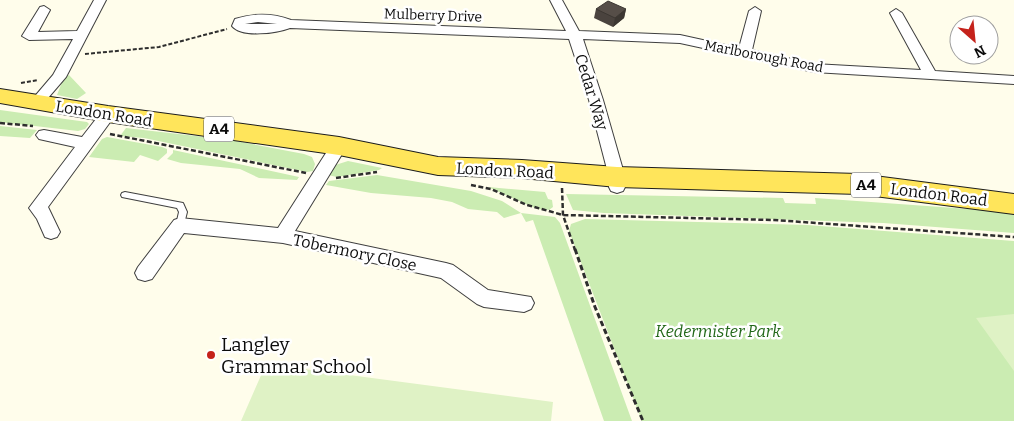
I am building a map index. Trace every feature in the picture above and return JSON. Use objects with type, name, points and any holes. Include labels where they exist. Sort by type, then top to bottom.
[{"type":"main road","name":"London Road","points":[[0,96],[37,102],[96,129],[340,146],[525,184],[617,182],[688,190],[718,180],[859,184],[1014,204]]},
{"type":"street","points":[[37,102],[59,76],[72,56],[100,0]]},
{"type":"street","name":"Cedar Way","points":[[556,0],[575,36],[596,100],[617,182]]},
{"type":"street","points":[[44,10],[29,36],[82,35]]},
{"type":"street","points":[[745,52],[755,11]]},
{"type":"street","points":[[896,13],[930,74]]},
{"type":"street","name":"Mulberry Drive","points":[[238,26],[243,28],[275,29],[289,24],[575,36]]},
{"type":"street","name":"Marlborough Road","points":[[575,36],[680,40],[745,52],[814,68],[1014,80]]},
{"type":"street","points":[[41,131],[96,129]]},
{"type":"street","points":[[51,232],[38,208],[96,129]]},
{"type":"street","name":"Tobermory Close","points":[[340,146],[283,236],[446,271],[484,298],[524,303]]},
{"type":"street","points":[[145,273],[180,224],[283,236]]},
{"type":"lane","points":[[125,195],[180,205],[183,212],[180,224]]},
{"type":"path","points":[[72,56],[159,47],[238,26]]},
{"type":"path","points":[[0,123],[41,131]]},
{"type":"path","points":[[96,129],[236,161],[339,178],[385,170]]},
{"type":"path","points":[[462,184],[491,189],[527,204],[563,215],[774,220],[1014,237]]},
{"type":"path","points":[[562,193],[563,215],[595,307],[643,421]]},
{"type":"green space","points":[[69,75],[86,93],[77,99],[57,95],[64,77]]},
{"type":"green space","points":[[0,110],[87,122],[89,124],[85,129],[78,131],[0,122]]},
{"type":"green space","points":[[0,126],[37,130],[30,138],[0,136]]},
{"type":"green space","points":[[126,128],[231,140],[304,154],[312,157],[315,164],[313,171],[307,172],[144,138],[120,136]]},
{"type":"green space","points":[[107,137],[162,147],[167,149],[167,153],[158,161],[140,155],[134,162],[89,157],[102,139]]},
{"type":"green space","points":[[173,150],[299,177],[297,180],[259,178],[240,169],[181,163],[167,159],[173,153]]},
{"type":"green space","points":[[348,161],[382,168],[337,177],[323,174],[329,167]]},
{"type":"green space","points":[[377,175],[471,191],[502,201],[521,213],[504,218],[497,212],[468,209],[452,202],[431,198],[371,193],[326,185],[329,181]]},
{"type":"green space","points":[[488,187],[545,192],[548,199],[552,200],[553,207],[549,210],[537,209]]},
{"type":"green space","points":[[566,194],[783,198],[785,203],[816,204],[815,198],[997,211],[1014,214],[1014,233],[883,223],[604,213],[573,210]]},
{"type":"green space","points":[[521,213],[555,217],[560,223],[632,421],[604,421],[533,220],[526,222]]},
{"type":"green space","name":"Kedermister Park","points":[[585,219],[807,225],[1014,241],[1014,421],[642,421],[569,231],[571,224]]},
{"type":"green space","points":[[1014,314],[1014,371],[976,318]]},
{"type":"green space","points":[[266,364],[553,402],[551,421],[241,421]]},
{"type":"building","points":[[608,1],[626,9],[615,18],[596,9]]},
{"type":"place","name":"Langley Grammar School","points":[[211,355]]}]
